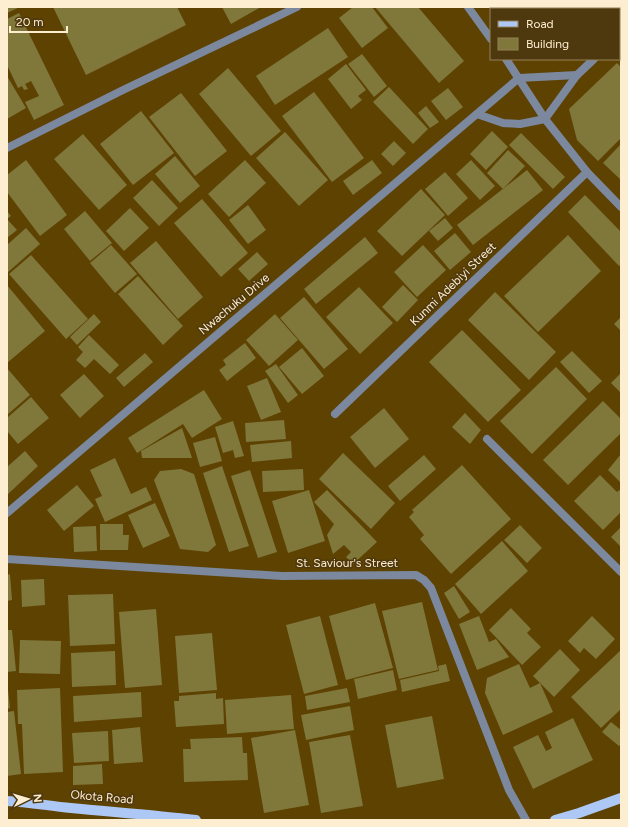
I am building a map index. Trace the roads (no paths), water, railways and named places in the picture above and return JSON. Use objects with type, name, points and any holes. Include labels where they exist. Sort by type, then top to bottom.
[{"type":"main road","points":[[556,820],[621,798]]},
{"type":"main road","name":"Okota Road","points":[[7,801],[29,802],[70,808],[196,820]]},
{"type":"street","points":[[7,148],[123,90],[297,7]]},
{"type":"street","points":[[468,7],[490,38]]},
{"type":"street","points":[[507,60],[546,119],[587,172],[621,207]]},
{"type":"street","points":[[477,114],[503,123],[520,124],[546,119],[577,75],[593,60]]},
{"type":"street","points":[[520,78],[577,75]]},
{"type":"street","name":"Nwachuku Drive","points":[[7,512],[520,78]]},
{"type":"street","name":"Kunmi Adebiyi Street","points":[[335,414],[587,172]]},
{"type":"street","points":[[487,439],[621,572]]},
{"type":"street","name":"St. Saviour's Street","points":[[7,559],[282,576],[416,575],[424,580],[431,588],[509,790],[526,820]]}]
